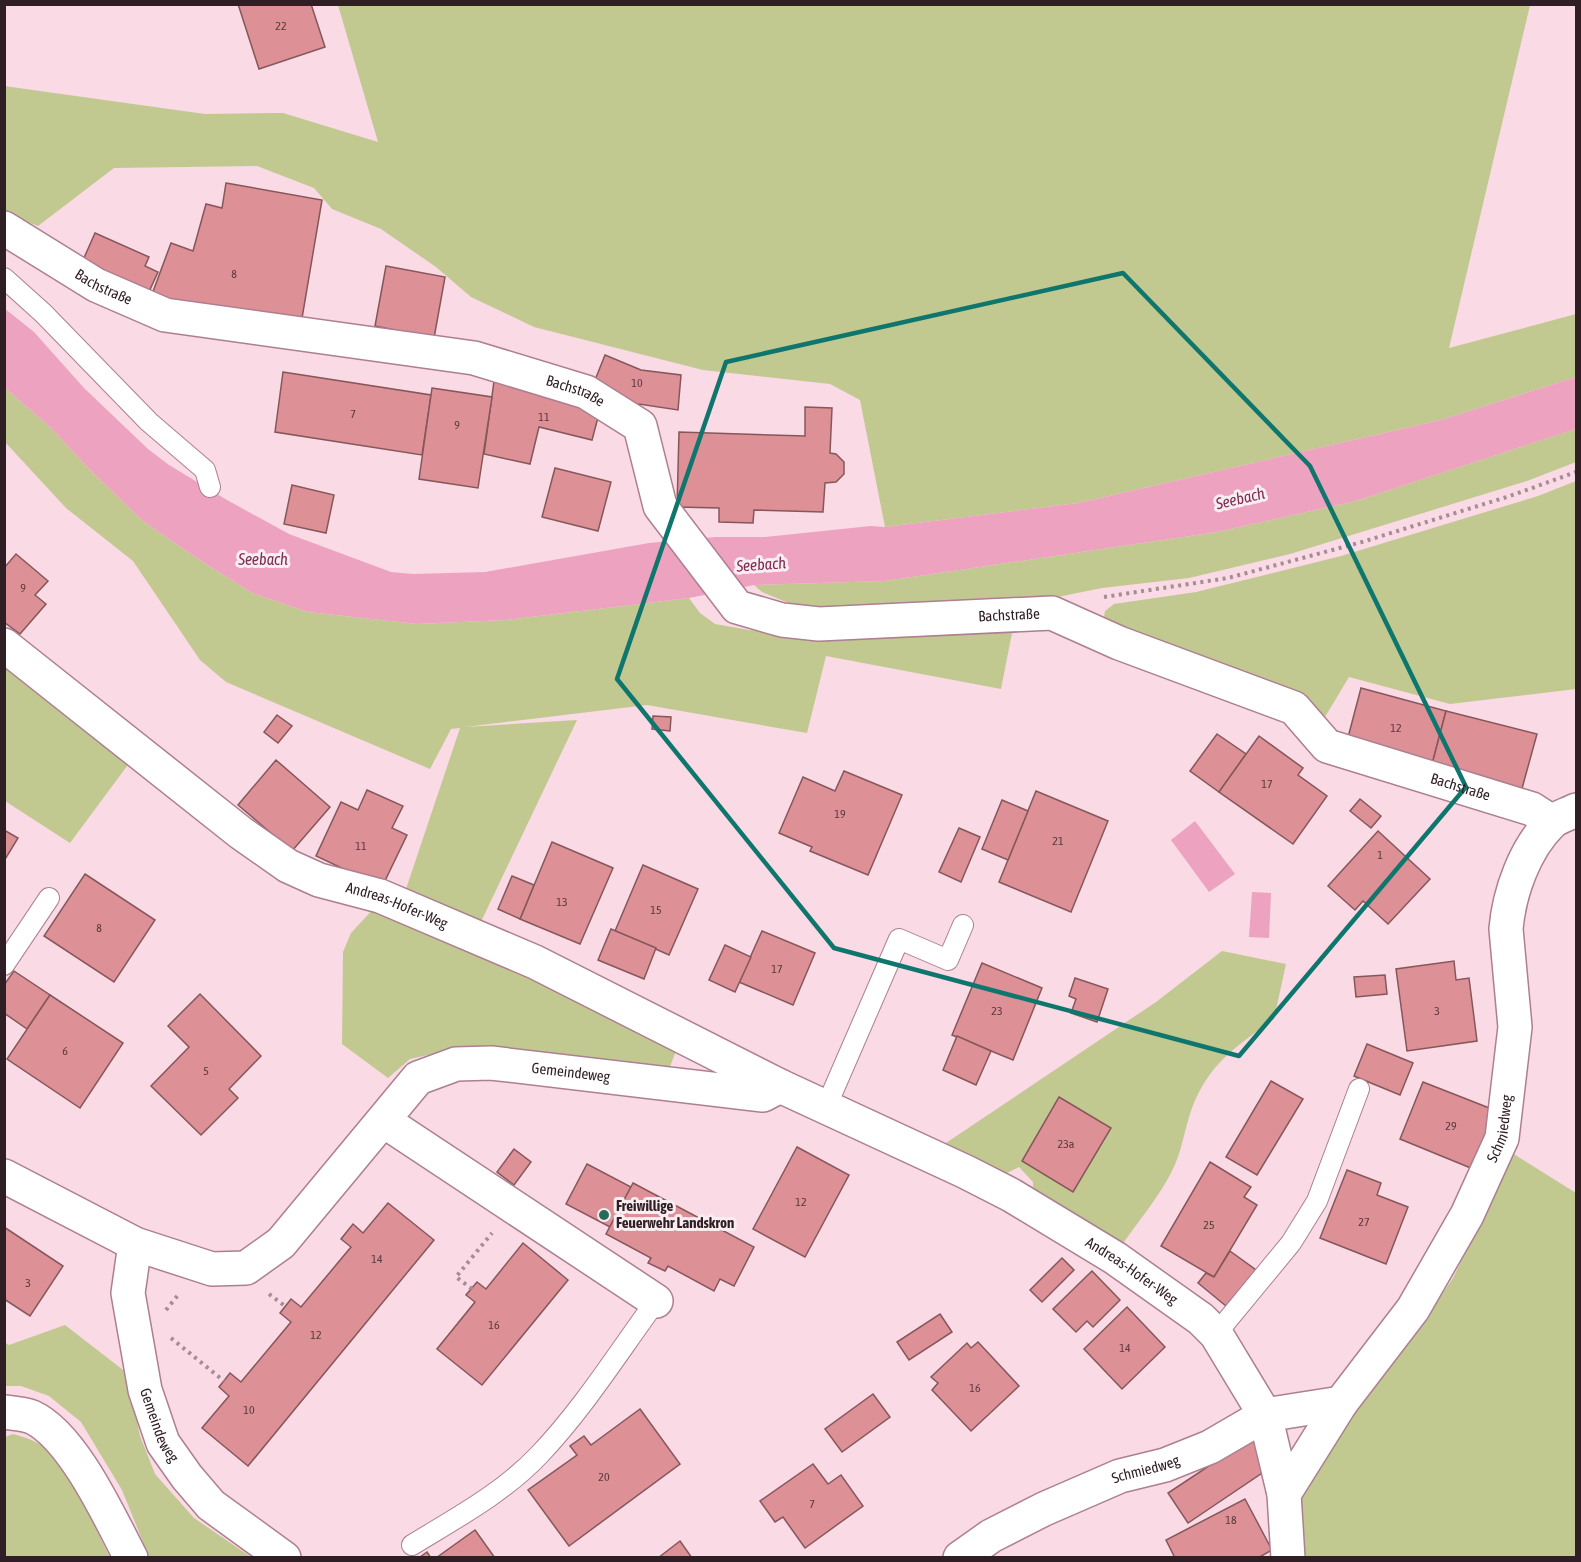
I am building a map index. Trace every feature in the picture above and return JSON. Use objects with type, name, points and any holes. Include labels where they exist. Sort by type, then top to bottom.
[{"type":"street","name":"Bachstraße","points":[[4,228],[96,285],[165,315],[474,358],[586,392],[640,426],[660,506],[737,607],[782,620],[819,624],[1052,613],[1119,643],[1294,708],[1327,746],[1532,809],[1564,816]]},
{"type":"street","name":"Andreas-Hofer-Weg","points":[[4,645],[241,833],[288,866],[319,880],[380,896],[535,962],[780,1086],[1011,1195],[1115,1258],[1201,1319],[1216,1334],[1265,1415],[1284,1494],[1288,1557]]},
{"type":"street","name":"Schmiedweg","points":[[1284,1494],[1341,1403],[1413,1309],[1467,1215],[1502,1138],[1515,1027],[1506,929],[1507,914],[1522,863],[1564,816]]},
{"type":"street","name":"Gemeindeweg","points":[[4,1176],[135,1244],[212,1269],[246,1268],[281,1243],[418,1078],[456,1064],[491,1063],[763,1095],[780,1086]]},
{"type":"street","points":[[384,1121],[656,1301]]},
{"type":"street","name":"Gemeindeweg","points":[[135,1244],[128,1293],[145,1390],[164,1443],[187,1477],[211,1505],[284,1557]]},
{"type":"street","name":"Schmiedweg","points":[[960,1557],[991,1536],[1044,1509],[1120,1476],[1165,1466],[1210,1447],[1265,1415],[1341,1403]]},
{"type":"street","points":[[4,1412],[32,1417],[60,1438],[93,1485],[131,1557]]},
{"type":"lane","points":[[4,278],[44,314],[149,422],[206,470],[210,487]]},
{"type":"lane","points":[[4,965],[49,898]]},
{"type":"lane","points":[[826,1107],[899,939],[948,960],[963,925]]},
{"type":"lane","points":[[1216,1334],[1291,1243],[1317,1201],[1359,1089]]},
{"type":"lane","points":[[412,1545],[483,1502],[538,1457],[564,1426],[656,1301]]},
{"type":"path","points":[[1102,597],[1239,575],[1373,538],[1510,496],[1576,472]]},
{"type":"path","points":[[472,1289],[456,1277],[514,1206]]},
{"type":"path","points":[[168,1336],[224,1381]]},
{"type":"highlighted area","points":[[1123,273],[1310,466],[1466,787],[1239,1056],[834,948],[617,679],[726,362]]},
{"type":"green space","points":[[338,5],[1530,5],[1449,348],[1576,314],[1576,377],[1441,420],[1078,503],[885,527],[860,400],[830,384],[703,370],[534,327],[471,297],[436,267],[381,229],[332,209],[314,188],[257,166],[114,168],[38,226],[5,213],[4,86],[205,114],[283,113],[378,142]]},
{"type":"green space","points":[[5,388],[50,427],[90,470],[143,521],[252,593],[308,612],[417,624],[506,620],[689,598],[700,613],[715,624],[749,630],[781,633],[911,630],[1012,633],[1001,689],[826,656],[807,733],[647,705],[465,727],[577,720],[478,928],[404,895],[460,728],[451,729],[430,769],[226,682],[200,660],[133,561],[66,508],[5,442]]},
{"type":"green space","points":[[1576,429],[1576,462],[1527,481],[1290,554],[1189,578],[1102,588],[1028,603],[851,608],[791,604],[762,592],[754,585],[885,581],[1217,532],[1356,501]]},
{"type":"green space","points":[[1576,481],[1576,689],[1450,704],[1349,677],[1325,717],[1261,683],[1110,624],[1104,617],[1105,611],[1114,604],[1196,592],[1341,556],[1538,496]]},
{"type":"green space","points":[[4,659],[133,758],[70,843],[5,801]]},
{"type":"green space","points":[[376,906],[678,1046],[667,1074],[508,1056],[432,1054],[410,1059],[388,1078],[342,1044],[343,952],[351,933]]},
{"type":"green space","points":[[1222,951],[1286,964],[1274,1019],[1226,1057],[1207,1079],[1192,1108],[1178,1158],[1171,1173],[1119,1249],[1033,1194],[1033,1182],[1019,1167],[1007,1173],[994,1175],[937,1149],[1156,1002]]},
{"type":"green space","points":[[1509,1151],[1576,1193],[1576,1557],[1298,1558],[1295,1524],[1305,1487],[1367,1389],[1407,1345],[1453,1278],[1488,1206]]},
{"type":"green space","points":[[65,1325],[127,1373],[140,1436],[155,1474],[194,1518],[251,1557],[149,1557],[122,1490],[81,1422],[49,1396],[21,1386],[5,1386],[4,1342],[9,1345]]},
{"type":"green space","points":[[13,1434],[42,1446],[59,1461],[75,1487],[110,1557],[5,1558],[5,1437]]},
{"type":"water","name":"Seebach","points":[[4,308],[34,332],[84,388],[148,449],[169,465],[289,534],[391,572],[413,574],[485,572],[649,543],[716,537],[765,537],[871,526],[885,527],[1078,503],[1441,420],[1576,377],[1576,429],[1356,501],[1217,532],[885,581],[754,585],[689,598],[506,620],[417,624],[308,612],[252,593],[143,521],[90,470],[50,427],[5,388]]},
{"type":"water","points":[[1195,821],[1235,874],[1209,892],[1171,840]]},
{"type":"water","points":[[1252,892],[1271,893],[1269,938],[1249,937]]},
{"type":"building","points":[[238,4],[311,4],[325,47],[259,69]]},
{"type":"building","points":[[226,183],[322,200],[300,330],[151,297],[171,243],[193,251],[206,204],[222,208]]},
{"type":"building","points":[[95,233],[149,257],[145,266],[158,272],[147,296],[80,267]]},
{"type":"building","points":[[386,266],[445,277],[434,338],[375,326]]},
{"type":"building","points":[[605,355],[641,370],[681,375],[678,410],[639,404],[636,411],[591,390]]},
{"type":"building","points":[[283,372],[431,395],[422,455],[275,432]]},
{"type":"building","points":[[495,374],[601,406],[592,440],[539,427],[530,464],[484,454]]},
{"type":"building","points":[[432,388],[492,397],[478,488],[419,479]]},
{"type":"building","points":[[805,407],[832,408],[830,453],[836,454],[844,462],[844,474],[836,482],[825,483],[823,512],[754,510],[753,523],[719,522],[719,508],[677,507],[679,432],[805,436]]},
{"type":"building","points":[[555,468],[611,482],[598,531],[542,517]]},
{"type":"building","points":[[292,485],[334,495],[326,533],[284,524]]},
{"type":"building","points":[[16,554],[48,581],[35,595],[46,604],[20,634],[4,622],[4,568]]},
{"type":"building","points":[[1361,688],[1446,711],[1431,768],[1346,745]]},
{"type":"building","points":[[1446,711],[1537,734],[1521,792],[1431,768]]},
{"type":"building","points":[[277,715],[292,726],[278,743],[264,732]]},
{"type":"building","points":[[653,716],[671,717],[670,731],[652,729]]},
{"type":"building","points":[[1217,734],[1246,754],[1219,792],[1190,771]]},
{"type":"building","points":[[1259,736],[1303,768],[1298,775],[1327,796],[1293,844],[1219,792]]},
{"type":"building","points":[[276,760],[330,807],[292,851],[238,805]]},
{"type":"building","points":[[844,771],[902,795],[868,875],[810,851],[812,847],[779,833],[803,777],[835,791]]},
{"type":"building","points":[[367,790],[403,806],[392,828],[407,835],[382,887],[316,856],[341,802],[358,810]]},
{"type":"building","points":[[1036,791],[1108,821],[1071,912],[999,882]]},
{"type":"building","points":[[1360,799],[1381,816],[1371,828],[1350,811]]},
{"type":"building","points":[[1002,800],[1028,811],[1008,860],[982,849]]},
{"type":"building","points":[[959,828],[980,837],[961,882],[939,872]]},
{"type":"building","points":[[4,830],[18,838],[4,861]]},
{"type":"building","points":[[1378,831],[1430,879],[1388,924],[1363,901],[1355,910],[1328,886]]},
{"type":"building","points":[[552,842],[613,868],[580,944],[520,919]]},
{"type":"building","points":[[643,865],[698,889],[669,955],[615,931]]},
{"type":"building","points":[[85,874],[155,920],[114,982],[44,936]]},
{"type":"building","points":[[512,876],[534,885],[520,919],[498,909]]},
{"type":"building","points":[[611,929],[656,948],[644,979],[598,960]]},
{"type":"building","points":[[762,931],[815,953],[793,1005],[739,982]]},
{"type":"building","points":[[725,945],[751,957],[735,992],[709,980]]},
{"type":"building","points":[[1454,961],[1456,980],[1469,978],[1477,1041],[1407,1051],[1396,969]]},
{"type":"building","points":[[982,963],[1042,988],[1013,1060],[952,1035]]},
{"type":"building","points":[[14,971],[50,995],[27,1029],[4,1013],[4,985]]},
{"type":"building","points":[[1385,975],[1387,994],[1356,997],[1354,977]]},
{"type":"building","points":[[1075,978],[1108,989],[1097,1022],[1071,1013],[1076,999],[1069,996]]},
{"type":"building","points":[[200,994],[261,1056],[229,1089],[238,1098],[201,1135],[151,1086],[189,1047],[168,1026]]},
{"type":"building","points":[[50,995],[123,1043],[80,1108],[7,1059]]},
{"type":"building","points":[[957,1036],[991,1051],[976,1085],[943,1070]]},
{"type":"building","points":[[1367,1044],[1413,1063],[1400,1095],[1354,1076]]},
{"type":"building","points":[[1271,1081],[1303,1099],[1257,1175],[1226,1157]]},
{"type":"building","points":[[1423,1082],[1502,1113],[1478,1171],[1400,1139]]},
{"type":"building","points":[[1059,1097],[1111,1128],[1073,1192],[1022,1161]]},
{"type":"building","points":[[797,1147],[849,1175],[805,1257],[753,1229]]},
{"type":"building","points":[[514,1149],[531,1162],[514,1185],[497,1172]]},
{"type":"building","points":[[1210,1162],[1251,1187],[1244,1197],[1257,1205],[1214,1277],[1161,1246]]},
{"type":"building","points":[[587,1164],[631,1187],[610,1227],[566,1204]]},
{"type":"building","points":[[1347,1170],[1381,1183],[1377,1195],[1408,1207],[1386,1264],[1320,1238]]},
{"type":"building","points":[[633,1183],[754,1247],[734,1286],[720,1279],[714,1291],[668,1266],[665,1271],[648,1263],[651,1258],[606,1234]]},
{"type":"building","points":[[388,1203],[434,1240],[248,1466],[202,1428],[229,1396],[219,1387],[230,1373],[241,1382],[291,1322],[280,1313],[291,1299],[301,1307],[351,1247],[341,1239],[353,1224],[363,1233]]},
{"type":"building","points":[[4,1227],[63,1266],[30,1316],[4,1299]]},
{"type":"building","points":[[523,1243],[568,1280],[482,1385],[437,1349],[475,1302],[466,1295],[477,1282],[486,1289]]},
{"type":"building","points":[[1230,1251],[1256,1270],[1226,1306],[1198,1283],[1206,1273],[1214,1277]]},
{"type":"building","points":[[1062,1258],[1074,1270],[1042,1302],[1030,1290]]},
{"type":"building","points":[[1092,1271],[1120,1300],[1093,1327],[1087,1321],[1076,1332],[1053,1309]]},
{"type":"building","points":[[1127,1307],[1165,1347],[1122,1389],[1084,1349]]},
{"type":"building","points":[[940,1314],[952,1332],[909,1360],[897,1342]]},
{"type":"building","points":[[978,1342],[1019,1386],[971,1431],[932,1390],[938,1383],[931,1377],[967,1343],[971,1348]]},
{"type":"building","points":[[873,1394],[890,1417],[842,1452],[825,1429]]},
{"type":"building","points":[[640,1409],[680,1464],[569,1546],[528,1490],[577,1455],[570,1446],[584,1436],[591,1445]]},
{"type":"building","points":[[1251,1438],[1271,1467],[1188,1523],[1168,1493]]},
{"type":"building","points":[[813,1464],[828,1484],[841,1475],[863,1506],[805,1548],[783,1517],[775,1522],[760,1501]]},
{"type":"building","points":[[1245,1499],[1272,1550],[1258,1558],[1175,1558],[1166,1540]]},
{"type":"building","points":[[475,1530],[495,1558],[436,1558]]},
{"type":"building","points":[[680,1541],[692,1558],[658,1558]]},
{"type":"building","points":[[427,1552],[431,1558],[419,1558],[420,1557]]},
{"type":"place","name":"Freiwillige Feuerwehr Landskron","points":[[604,1215]]}]
